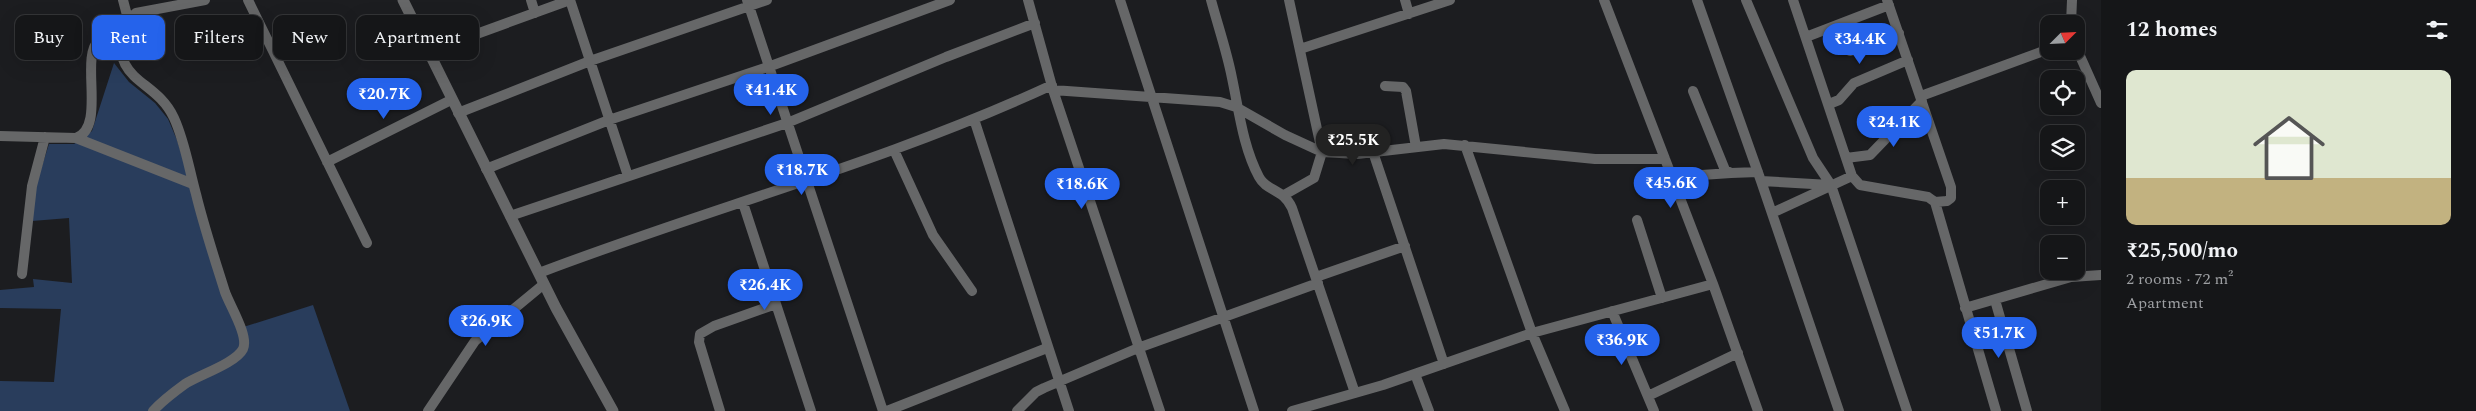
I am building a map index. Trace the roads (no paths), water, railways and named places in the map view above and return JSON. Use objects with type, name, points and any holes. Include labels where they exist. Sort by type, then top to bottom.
[{"type":"street","points":[[123,0],[127,15]]},
{"type":"street","points":[[133,15],[205,0]]},
{"type":"street","points":[[248,0],[367,243]]},
{"type":"street","points":[[403,0],[410,15]]},
{"type":"street","points":[[531,0],[535,13]]},
{"type":"street","points":[[479,33],[570,0],[628,176]]},
{"type":"street","points":[[458,113],[590,61],[748,4],[767,0]]},
{"type":"street","points":[[486,169],[609,120],[768,67],[950,0]]},
{"type":"street","points":[[1028,0],[1053,87],[1096,212],[1138,348],[1160,411]]},
{"type":"street","points":[[1120,0],[1254,411]]},
{"type":"street","points":[[1211,0],[1229,64],[1236,107],[1260,178],[1264,183],[1284,195],[1292,208],[1355,393]]},
{"type":"street","points":[[1284,195],[1314,178],[1322,152],[1288,0]]},
{"type":"street","points":[[1405,0],[1408,14]]},
{"type":"street","points":[[1300,49],[1450,0]]},
{"type":"street","points":[[1604,0],[1713,284],[1758,411]]},
{"type":"street","points":[[1697,0],[1760,176],[1839,411]]},
{"type":"street","points":[[1746,0],[1813,158],[1831,185],[1907,411]]},
{"type":"street","points":[[1793,0],[1852,176],[1860,185],[1928,197],[1935,202],[1996,411]]},
{"type":"street","points":[[2071,15],[2072,0]]},
{"type":"street","points":[[1806,38],[1888,2],[1952,193],[1947,201],[1935,202]]},
{"type":"street","points":[[748,4],[883,411]]},
{"type":"street","points":[[510,216],[787,123],[946,57],[1035,23]]},
{"type":"street","points":[[1850,51],[1899,33]]},
{"type":"street","points":[[1846,158],[1870,155],[1922,99],[2040,53]]},
{"type":"street","points":[[0,136],[76,138],[83,136],[89,128],[92,58]]},
{"type":"street","points":[[123,60],[130,74],[162,100],[173,115],[181,134],[193,184],[226,294],[243,335],[244,346],[238,356],[185,385],[153,411]]},
{"type":"street","points":[[431,60],[544,284],[613,411]]},
{"type":"street","points":[[1829,104],[1839,100],[1854,83],[1908,60]]},
{"type":"street","points":[[2082,60],[2101,102]]},
{"type":"street","points":[[1385,86],[1400,86],[1406,91],[1416,147]]},
{"type":"street","points":[[539,273],[615,245],[806,182],[894,150],[1053,87],[1152,98],[1202,100],[1236,107],[1297,142],[1322,152],[1340,154],[1416,147],[1466,145],[1595,159],[1665,159]]},
{"type":"street","points":[[1693,91],[1725,170],[1731,173]]},
{"type":"street","points":[[327,162],[451,100]]},
{"type":"street","points":[[974,119],[1069,411]]},
{"type":"street","points":[[22,274],[32,186],[45,137]]},
{"type":"street","points":[[76,138],[193,184]]},
{"type":"street","points":[[1466,145],[1532,333],[1566,411]]},
{"type":"street","points":[[894,150],[933,235],[972,291]]},
{"type":"street","points":[[1373,152],[1444,364]]},
{"type":"street","points":[[1672,177],[1731,173],[1831,185]]},
{"type":"street","points":[[1772,213],[1852,176]]},
{"type":"street","points":[[743,203],[811,411]]},
{"type":"street","points":[[1638,220],[1662,298]]},
{"type":"street","points":[[1017,411],[1036,392],[1059,381],[1138,348],[1405,246]]},
{"type":"street","points":[[1965,308],[2071,277],[2101,275]]},
{"type":"street","points":[[428,411],[475,341],[544,284]]},
{"type":"street","points":[[1292,411],[1317,407],[1532,333],[1713,284]]},
{"type":"street","points":[[1996,300],[2026,411]]},
{"type":"street","points":[[720,411],[699,342],[700,334],[714,326],[776,304]]},
{"type":"street","points":[[1612,311],[1654,411]]},
{"type":"street","points":[[887,411],[1047,348]]},
{"type":"street","points":[[1648,396],[1738,353]]},
{"type":"street","points":[[1415,374],[1429,411]]}]
